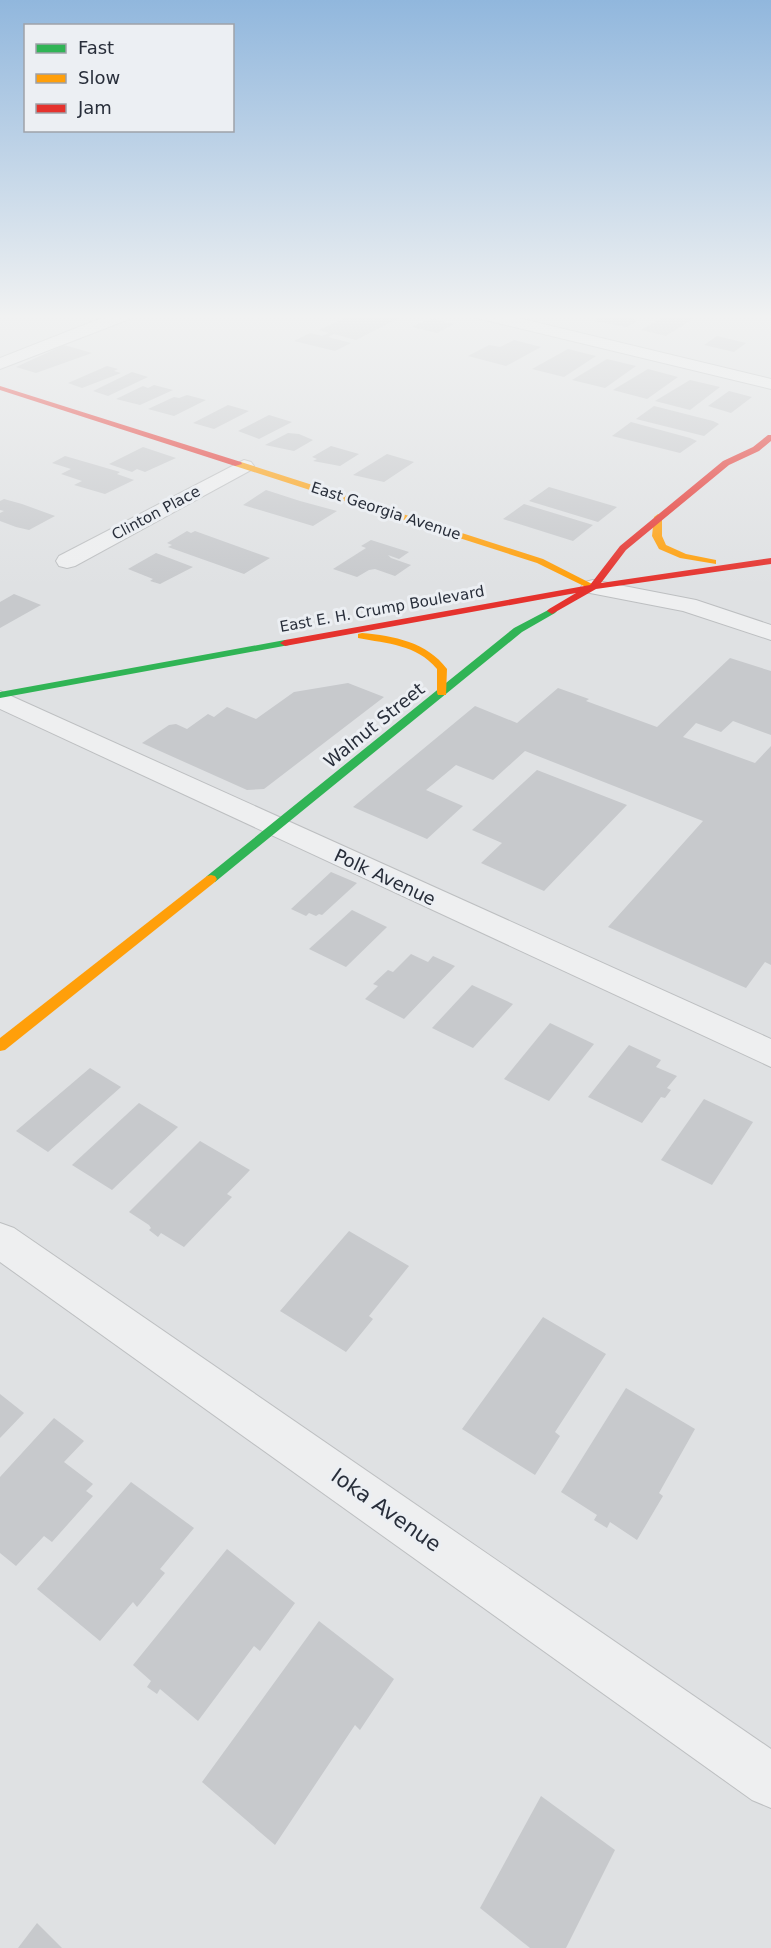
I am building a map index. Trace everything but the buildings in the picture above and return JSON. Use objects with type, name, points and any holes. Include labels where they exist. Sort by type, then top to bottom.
[{"type":"street","name":"East Georgia Avenue","points":[[53,405],[540,561],[593,587],[688,605],[771,633]]},
{"type":"street","name":"Walnut Street","points":[[0,1046],[276,828],[519,630],[593,587],[623,548],[726,463],[756,449],[771,437]]},
{"type":"street","name":"Clinton Place","points":[[67,561],[244,466]]},
{"type":"street","points":[[658,517],[657,539],[660,546],[668,551],[716,562],[744,564]]},
{"type":"street","name":"East E. H. Crump Boulevard","points":[[0,697],[593,587],[771,561]]},
{"type":"street","points":[[330,635],[374,636],[413,647],[432,657],[442,670],[442,693]]},
{"type":"street","name":"Polk Avenue","points":[[0,697],[276,828],[771,1054]]},
{"type":"street","name":"Ioka Avenue","points":[[0,1240],[771,1780]]},
{"type":"traffic: fast","points":[[211,879],[518,630],[552,611]]},
{"type":"traffic: fast","points":[[0,695],[285,643]]},
{"type":"traffic: slow","points":[[238,464],[540,561],[593,587]]},
{"type":"traffic: slow","points":[[658,517],[657,536],[662,547],[683,556],[713,562]]},
{"type":"traffic: slow","points":[[362,636],[384,638],[406,644],[417,648],[435,660],[442,669],[442,693]]},
{"type":"traffic: slow","points":[[0,1046],[211,879]]},
{"type":"traffic: jam","points":[[53,405],[238,464]]},
{"type":"traffic: jam","points":[[552,611],[593,587],[623,548],[726,463],[756,449],[771,437]]},
{"type":"traffic: jam","points":[[285,643],[593,587],[771,561]]}]
